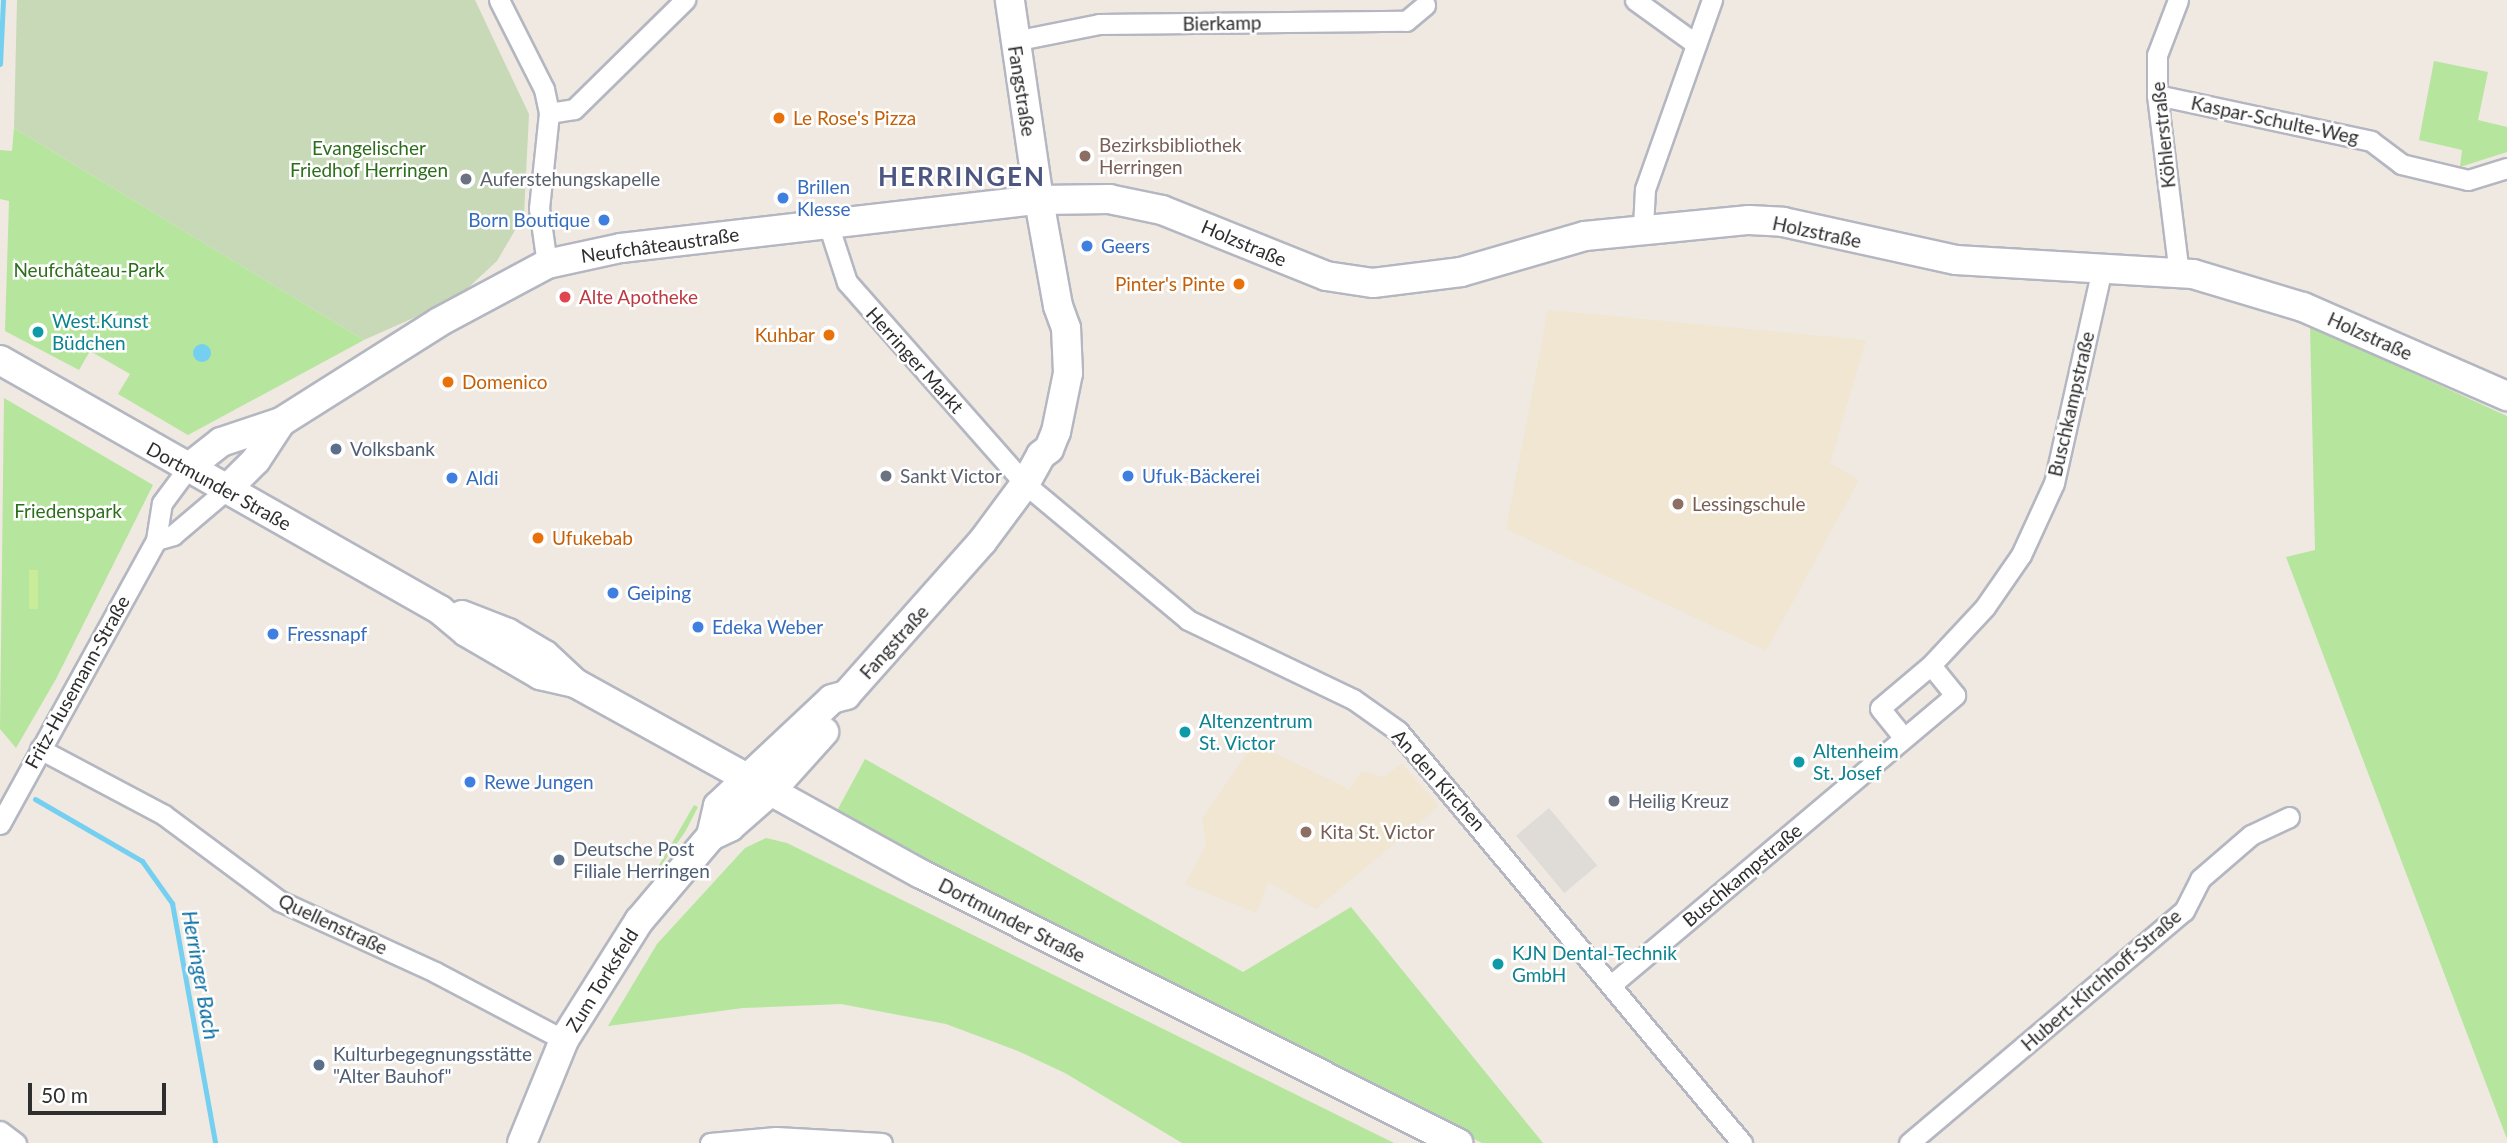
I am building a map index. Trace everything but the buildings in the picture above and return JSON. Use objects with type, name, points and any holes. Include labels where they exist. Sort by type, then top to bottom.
[{"type":"main road","name":"Fangstraße","points":[[744,778],[787,745],[832,699],[846,695],[982,542],[1025,484],[1041,454],[1038,444],[1054,376],[1058,306],[1014,41],[1010,0]]},
{"type":"main road","name":"Holzstraße","points":[[1039,200],[1109,199],[1162,210],[1326,276],[1373,284],[1461,272],[1567,240],[1643,227],[1783,222],[1956,260],[2101,272],[2179,273],[2227,282],[2303,307],[2507,396]]},
{"type":"main road","name":"Neufchâteaustraße","points":[[188,468],[221,442],[281,422],[439,323],[547,264],[598,251],[1039,200]]},
{"type":"main road","name":"Dortmunder Straße","points":[[0,360],[440,610],[466,632],[540,675],[575,683],[921,874],[1458,1143]]},
{"type":"main road","name":"Neufchâteaustraße","points":[[226,490],[256,460],[281,422]]},
{"type":"main road","name":"Fangstraße","points":[[769,792],[845,708],[846,695]]},
{"type":"main road","name":"Zum Torksfeld","points":[[712,836],[718,806],[744,778]]},
{"type":"main road","name":"Zum Torksfeld","points":[[522,1143],[564,1040],[639,921],[712,836],[730,827],[769,792]]},
{"type":"street","points":[[499,0],[544,89],[549,113],[539,208],[547,264]]},
{"type":"street","points":[[549,113],[574,108],[685,0]]},
{"type":"street","points":[[1634,0],[1696,44]]},
{"type":"street","points":[[1643,227],[1645,189],[1712,0]]},
{"type":"street","name":"Köhlerstraße","points":[[2178,0],[2157,55],[2157,95],[2179,273]]},
{"type":"street","name":"Bierkamp","points":[[1014,41],[1099,24],[1406,21],[1425,5]]},
{"type":"street","name":"Kaspar-Schulte-Weg","points":[[2157,95],[2371,141],[2400,164],[2468,180],[2507,168]]},
{"type":"street","name":"Herringer Markt","points":[[828,223],[847,282],[1025,484]]},
{"type":"street","name":"Buschkampstraße","points":[[1904,738],[1880,708],[1931,665],[1984,607],[2021,555],[2054,483],[2101,272]]},
{"type":"street","name":"Fritz-Husemann-Straße","points":[[0,824],[156,540],[162,503],[188,468]]},
{"type":"street","name":"An den Kirchen","points":[[1025,484],[1188,620],[1275,666],[1353,699],[1398,731],[1742,1143]]},
{"type":"street","points":[[156,540],[173,535],[226,490]]},
{"type":"street","name":"Buschkampstraße","points":[[1611,985],[1955,695],[1931,665]]},
{"type":"street","name":"Quellenstraße","points":[[40,749],[164,816],[280,901],[435,972],[564,1040]]},
{"type":"street","name":"Hubert-Kirchhoff-Straße","points":[[1909,1143],[2184,911],[2200,879],[2251,835],[2289,817]]},
{"type":"street","points":[[0,1130],[16,1143]]},
{"type":"street","points":[[710,1143],[776,1137],[882,1143]]},
{"type":"shaded area","name":"Lessingschule","points":[[1548,310],[1866,340],[1830,463],[1859,480],[1766,651],[1506,529]]},
{"type":"shaded area","name":"Kita St. Victor","points":[[1254,743],[1349,789],[1362,771],[1383,777],[1402,764],[1439,806],[1316,909],[1268,882],[1256,913],[1185,884],[1206,845],[1202,819]]},
{"type":"shaded area","points":[[1549,808],[1597,865],[1564,893],[1516,836]]},
{"type":"green space","name":"Evangelischer Friedhof Herringen","points":[[17,0],[475,0],[529,114],[524,215],[497,261],[456,299],[364,340],[14,128]]},
{"type":"green space","points":[[2434,61],[2488,72],[2478,120],[2507,127],[2507,152],[2460,167],[2462,150],[2419,140]]},
{"type":"green space","name":"Neufchâteau-Park","points":[[14,128],[364,340],[188,435],[118,394],[130,374],[90,351],[79,370],[5,331],[9,201],[0,199],[0,150],[12,151]]},
{"type":"green space","points":[[2310,326],[2507,416],[2507,1139],[2286,557],[2315,550]]},
{"type":"green space","name":"Friedenspark","points":[[4,398],[153,485],[56,679],[16,748],[0,729]]},
{"type":"green space","points":[[29,570],[38,570],[38,609],[29,609]]},
{"type":"green space","points":[[865,759],[1243,972],[1351,907],[1543,1143],[1482,1143],[832,820]]},
{"type":"green space","points":[[694,805],[698,807],[685,832],[650,881]]},
{"type":"green space","points":[[766,838],[787,843],[1394,1143],[1182,1143],[1065,1073],[1018,1051],[946,1024],[841,1004],[743,1008],[608,1026],[657,944],[745,848]]},
{"type":"water","points":[[202,344],[208,347],[211,353],[208,359],[202,362],[196,359],[193,353],[196,347]]},
{"type":"waterway","name":"Herringer Bach","points":[[0,64],[3,0]]},
{"type":"waterway","name":"Herringer Bach","points":[[35,799],[142,861],[172,903],[215,1143]]},
{"type":"place","name":"Le Rose's Pizza","points":[[779,118]]},
{"type":"place","name":"Bezirksbibliothek Herringen","points":[[1085,156]]},
{"type":"place","name":"Auferstehungskapelle","points":[[466,179]]},
{"type":"place","name":"Brillen Klesse","points":[[783,198]]},
{"type":"place","name":"Born Boutique","points":[[604,220]]},
{"type":"place","name":"Geers","points":[[1087,246]]},
{"type":"place","name":"Pinter's Pinte","points":[[1239,284]]},
{"type":"place","name":"Alte Apotheke","points":[[565,297]]},
{"type":"place","name":"West.Kunst Büdchen","points":[[38,332]]},
{"type":"place","name":"Kuhbar","points":[[829,335]]},
{"type":"place","name":"Domenico","points":[[448,382]]},
{"type":"place","name":"Volksbank","points":[[336,449]]},
{"type":"place","name":"Sankt Victor","points":[[886,476]]},
{"type":"place","name":"Ufuk-Bäckerei","points":[[1128,476]]},
{"type":"place","name":"Aldi","points":[[452,478]]},
{"type":"place","name":"Lessingschule","points":[[1678,504]]},
{"type":"place","name":"Ufukebab","points":[[538,538]]},
{"type":"place","name":"Geiping","points":[[613,593]]},
{"type":"place","name":"Edeka Weber","points":[[698,627]]},
{"type":"place","name":"Fressnapf","points":[[273,634]]},
{"type":"place","name":"Altenzentrum St. Victor","points":[[1185,732]]},
{"type":"place","name":"Altenheim St. Josef","points":[[1799,762]]},
{"type":"place","name":"Rewe Jungen","points":[[470,782]]},
{"type":"place","name":"Heilig Kreuz","points":[[1614,801]]},
{"type":"place","name":"Kita St. Victor","points":[[1306,832]]},
{"type":"place","name":"Deutsche Post Filiale Herringen","points":[[559,860]]},
{"type":"place","name":"KJN Dental-Technik GmbH","points":[[1498,964]]},
{"type":"place","name":"Kulturbegegnungsstätte \"Alter Bauhof\"","points":[[319,1065]]},
{"type":"district","name":"HERRINGEN","points":[[962,177]]}]
